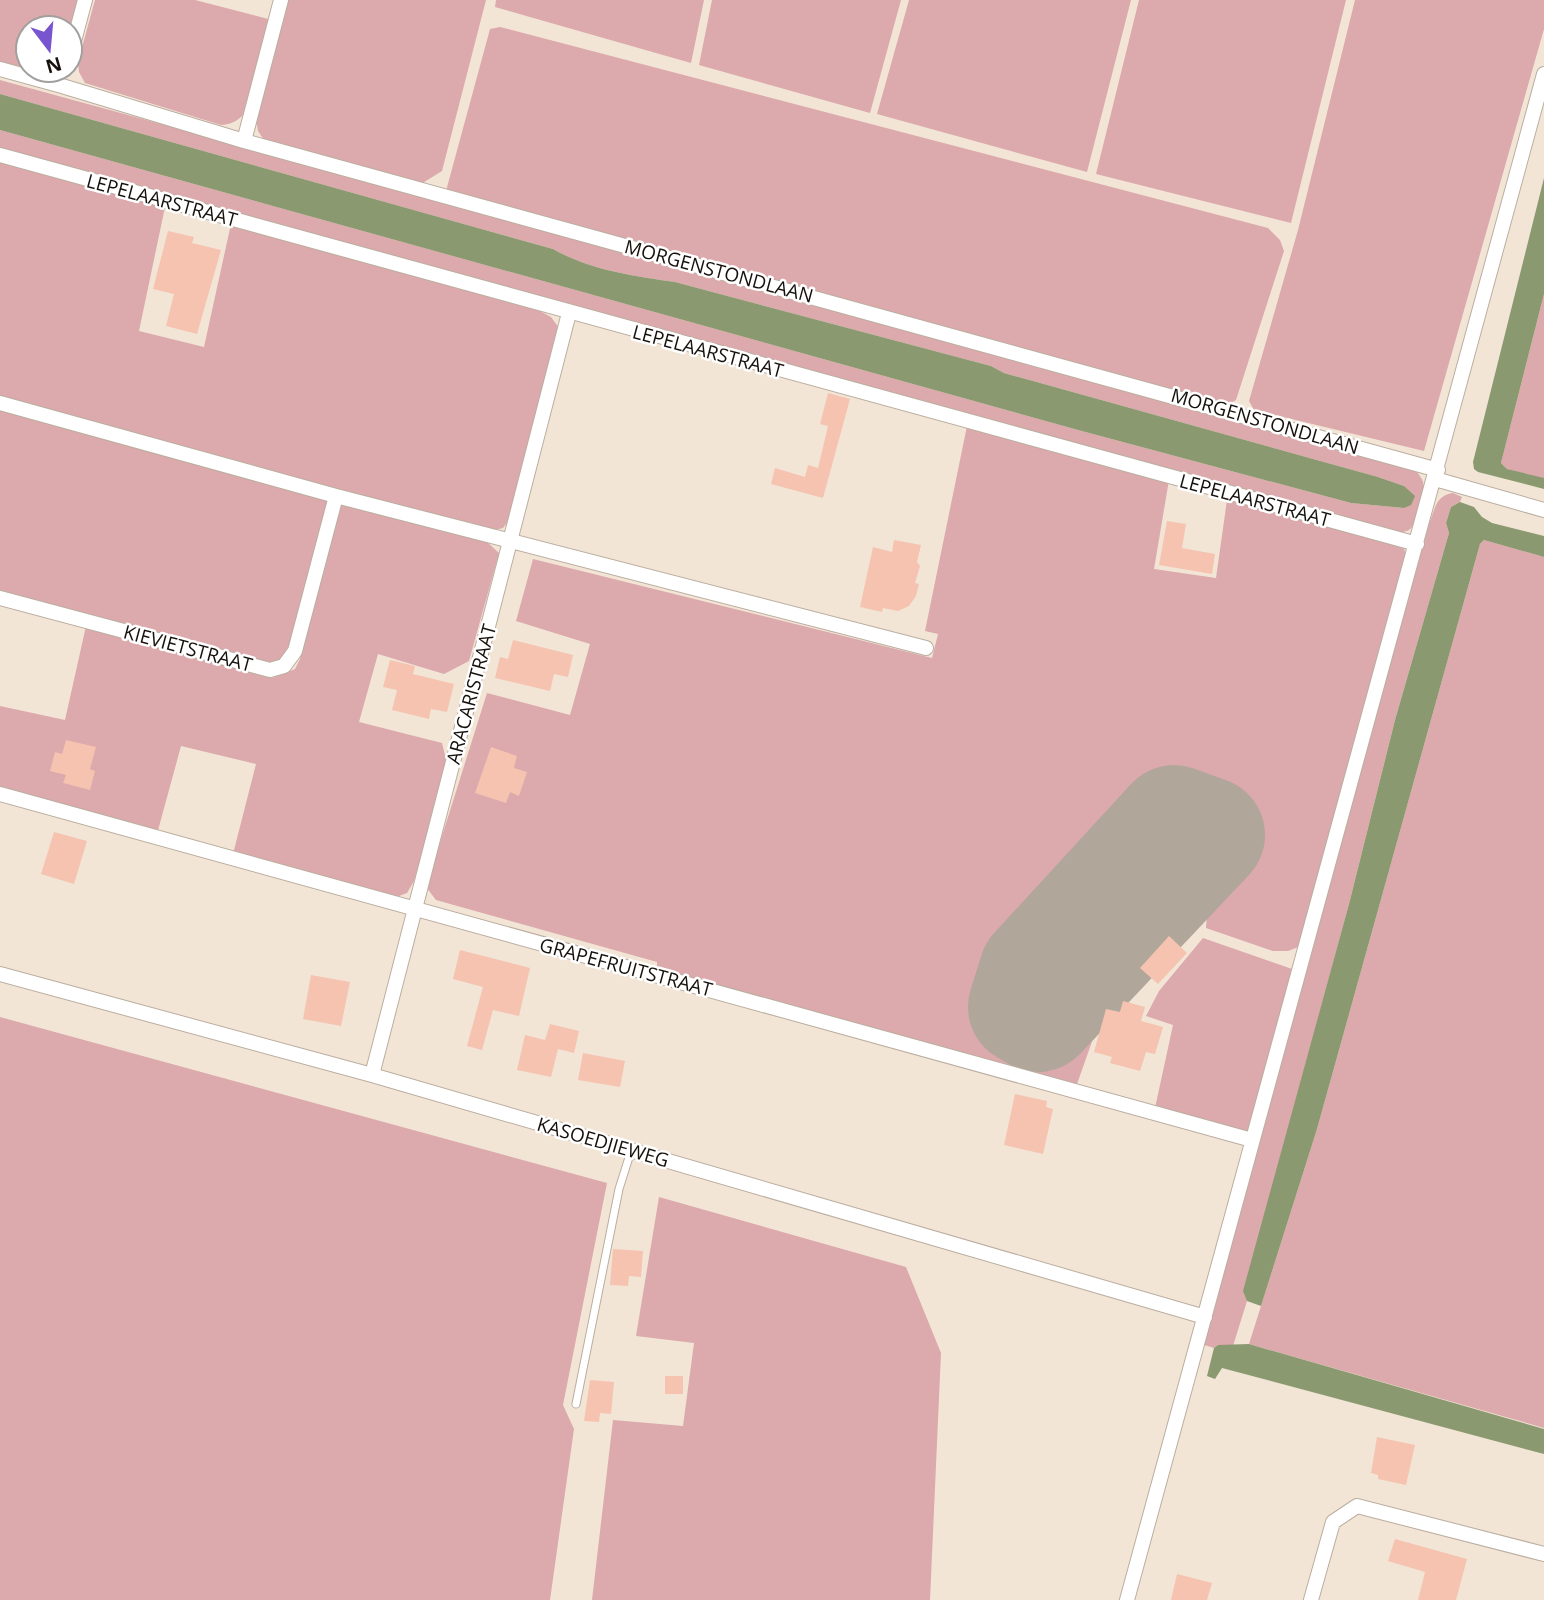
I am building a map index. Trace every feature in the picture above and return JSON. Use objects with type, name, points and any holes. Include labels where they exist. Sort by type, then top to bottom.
[{"type":"street","points":[[244,141],[281,0]]},
{"type":"street","name":"MORGENSTONDLAAN","points":[[0,69],[244,141],[1437,474],[1544,510]]},
{"type":"street","points":[[1128,1600],[1544,74]]},
{"type":"street","name":"LEPELAARSTRAAT","points":[[0,155],[1417,544]]},
{"type":"street","name":"ARACARISTRAAT","points":[[372,1075],[569,313]]},
{"type":"street","points":[[0,403],[336,496],[926,648]]},
{"type":"street","name":"KIEVIETSTRAAT","points":[[0,598],[270,670],[284,666],[295,651],[336,496]]},
{"type":"street","name":"GRAPEFRUITSTRAAT","points":[[0,794],[1252,1140]]},
{"type":"street","name":"KASOEDJIEWEG","points":[[0,974],[372,1075],[1205,1317]]},
{"type":"street","points":[[1311,1600],[1333,1522],[1357,1506],[1544,1554]]},
{"type":"lane","points":[[576,1404],[619,1189],[631,1151]]},
{"type":"shaded area","points":[[0,0],[79,0],[75,14],[14,14],[14,66],[0,62]]},
{"type":"shaded area","points":[[95,0],[195,0],[272,20],[249,108],[237,120],[221,125],[85,83],[84,40]]},
{"type":"shaded area","points":[[288,0],[486,0],[442,171],[421,184],[264,140],[258,131],[256,119]]},
{"type":"shaded area","points":[[496,0],[704,0],[691,63],[495,7]]},
{"type":"shaded area","points":[[712,0],[901,0],[870,113],[699,65]]},
{"type":"shaded area","points":[[909,0],[1131,0],[1087,172],[877,114]]},
{"type":"shaded area","points":[[1139,0],[1346,0],[1291,223],[1096,174]]},
{"type":"shaded area","points":[[1355,0],[1544,0],[1544,29],[1424,451],[1254,410],[1249,401],[1298,230]]},
{"type":"shaded area","points":[[500,27],[1268,228],[1280,240],[1284,251],[1236,400],[1227,405],[446,191],[490,29]]},
{"type":"shaded area","points":[[0,80],[1318,441],[1417,472],[1424,486],[1420,508],[1409,530],[1386,530],[0,150],[0,130],[1078,430],[1351,503],[1404,508],[1414,497],[1404,486],[1378,477],[1004,373],[991,366],[675,282],[597,267],[553,249],[0,94]]},
{"type":"shaded area","points":[[0,94],[553,249],[597,267],[675,282],[991,366],[1004,373],[1378,477],[1404,486],[1415,496],[1411,505],[1404,508],[1351,503],[1078,430],[0,130]]},
{"type":"shaded area","points":[[0,161],[165,207],[139,331],[204,347],[231,224],[540,311],[551,317],[559,328],[510,519],[503,528],[491,531],[0,396]]},
{"type":"shaded area","points":[[1544,178],[1544,294],[1501,463],[1507,469],[1544,478],[1544,489],[1478,472],[1474,469],[1473,462]]},
{"type":"shaded area","points":[[1544,294],[1544,479],[1507,469],[1501,463]]},
{"type":"shaded area","points":[[0,408],[330,501],[292,649],[281,661],[271,664],[0,590]]},
{"type":"shaded area","points":[[967,426],[1169,480],[1154,569],[1216,578],[1227,500],[1403,546],[1407,557],[1301,946],[1288,951],[1273,951],[1206,928],[1207,913],[1160,890],[1213,834],[1172,820],[1033,972],[1021,1011],[1039,1020],[1071,985],[1107,999],[1077,1084],[657,970],[657,962],[436,900],[426,887],[487,693],[570,715],[590,644],[516,621],[533,559],[932,658],[938,634],[925,631]]},
{"type":"shaded area","points":[[1453,493],[1462,497],[1460,502],[1451,507],[1446,523],[1449,533],[1395,720],[1349,904],[1244,1291],[1247,1301],[1233,1346],[1218,1345],[1214,1348],[1201,1344],[1429,524],[1440,500]]},
{"type":"shaded area","points":[[341,502],[487,542],[499,553],[469,661],[444,674],[378,654],[359,722],[442,743],[447,763],[414,881],[407,893],[394,898],[233,854],[256,764],[181,746],[157,834],[0,790],[0,706],[65,720],[86,626],[272,678],[295,669],[300,659]]},
{"type":"shaded area","points":[[1460,502],[1474,507],[1482,517],[1492,523],[1544,536],[1544,557],[1484,540],[1480,544],[1317,1129],[1261,1306],[1247,1301],[1243,1291],[1349,904],[1395,720],[1449,533],[1446,523],[1451,507]]},
{"type":"shaded area","points":[[1484,540],[1544,557],[1544,1428],[1249,1344],[1317,1129],[1480,544]]},
{"type":"shaded area","points":[[1203,938],[1292,969],[1247,1134],[1155,1108],[1173,1025],[1146,1016],[1159,991]]},
{"type":"shaded area","points":[[0,1017],[607,1183],[563,1405],[574,1429],[550,1600],[0,1600]]},
{"type":"shaded area","points":[[659,1197],[906,1267],[941,1353],[930,1600],[592,1600],[613,1420],[683,1426],[694,1343],[636,1336]]},
{"type":"shaded area","points":[[1249,1344],[1544,1429],[1544,1454],[1222,1368],[1215,1379],[1207,1376],[1214,1348],[1218,1345]]},
{"type":"building","points":[[168,231],[194,237],[192,243],[221,250],[197,334],[166,326],[174,294],[153,289]]},
{"type":"building","points":[[828,393],[850,399],[823,498],[771,484],[775,468],[805,477],[808,465],[818,468],[828,426],[820,424]]},
{"type":"building","points":[[1167,521],[1186,524],[1182,548],[1215,554],[1212,574],[1159,565]]},
{"type":"building","points":[[894,540],[921,545],[917,562],[920,566],[915,583],[919,584],[916,596],[909,606],[898,611],[883,608],[882,612],[860,607],[873,547],[892,552]]},
{"type":"building","points":[[513,640],[573,655],[568,677],[554,674],[550,691],[495,678],[500,657],[508,659]]},
{"type":"building","points":[[390,660],[415,666],[413,674],[454,684],[447,712],[431,709],[429,719],[392,710],[397,690],[383,687]]},
{"type":"building","points":[[66,740],[96,747],[90,769],[95,771],[90,790],[63,783],[66,775],[50,771],[55,752],[62,754]]},
{"type":"building","points":[[491,747],[517,756],[514,768],[527,772],[519,796],[510,792],[506,803],[475,793]]},
{"type":"building","points":[[54,832],[87,841],[74,884],[41,874]]},
{"type":"building","points":[[1169,936],[1187,953],[1158,984],[1140,968]]},
{"type":"building","points":[[460,950],[530,968],[519,1016],[493,1010],[482,1050],[467,1046],[483,987],[453,979]]},
{"type":"building","points":[[311,975],[350,982],[341,1026],[303,1019]]},
{"type":"building","points":[[1123,1001],[1145,1007],[1141,1021],[1163,1027],[1155,1054],[1146,1052],[1140,1071],[1110,1063],[1112,1057],[1094,1052],[1106,1009],[1120,1012]]},
{"type":"building","points":[[550,1024],[579,1031],[574,1053],[558,1049],[551,1077],[517,1070],[525,1035],[545,1040]]},
{"type":"building","points":[[583,1053],[625,1061],[620,1087],[578,1080]]},
{"type":"building","points":[[1015,1094],[1047,1101],[1046,1107],[1053,1109],[1043,1154],[1004,1145]]},
{"type":"building","points":[[613,1249],[643,1251],[641,1277],[629,1276],[628,1286],[610,1285]]},
{"type":"building","points":[[665,1376],[683,1376],[683,1394],[665,1394]]},
{"type":"building","points":[[590,1380],[614,1382],[611,1414],[600,1413],[599,1422],[584,1421]]},
{"type":"building","points":[[1377,1437],[1415,1445],[1406,1485],[1378,1479],[1378,1475],[1371,1473]]},
{"type":"building","points":[[1395,1539],[1467,1559],[1456,1600],[1418,1600],[1425,1572],[1388,1561]]},
{"type":"building","points":[[1177,1574],[1212,1583],[1207,1600],[1171,1600]]},
{"type":"runway","points":[[1174,823],[1207,835],[1038,1014],[1026,1007],[1037,972],[1174,823]]}]
